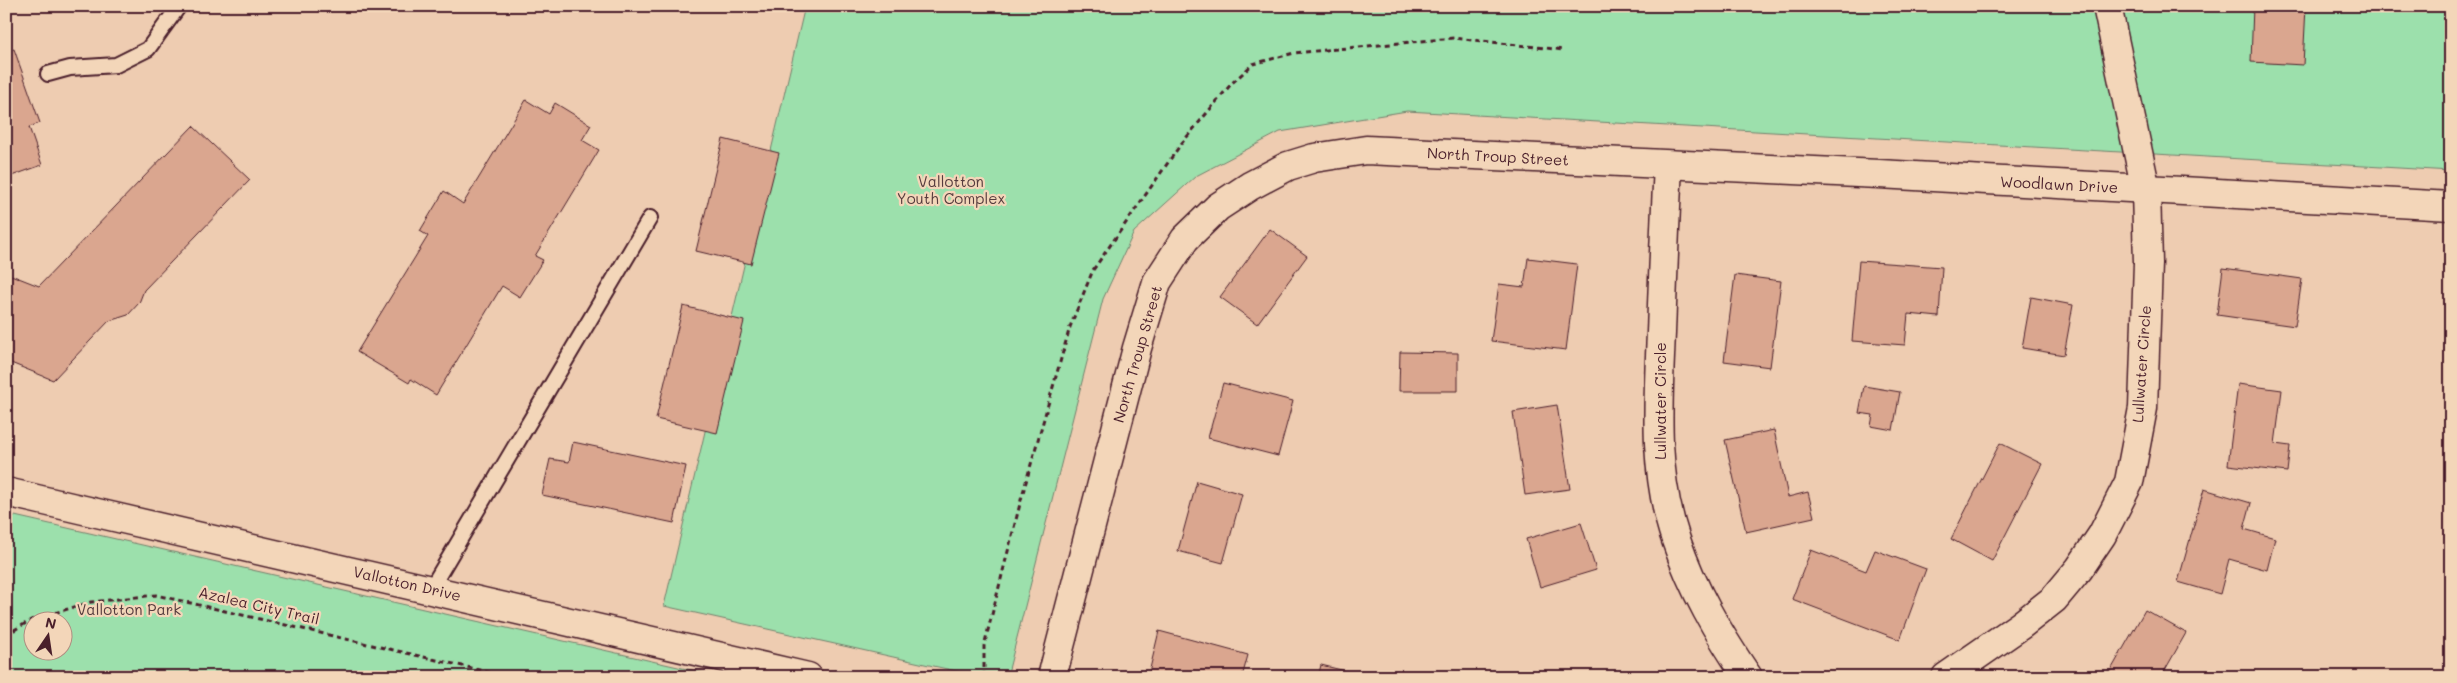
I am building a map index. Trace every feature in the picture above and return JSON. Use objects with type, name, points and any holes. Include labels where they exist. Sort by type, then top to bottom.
[{"type":"street","name":"Lullwater Circle","points":[[1946,677],[2021,625],[2054,599],[2079,569],[2102,535],[2129,482],[2142,408],[2148,263],[2146,190],[2107,6]]},
{"type":"street","name":"North Troup Street","points":[[1052,677],[1137,348],[1157,282],[1185,239],[1218,207],[1250,186],[1288,166],[1314,158],[1366,150],[1668,166]]},
{"type":"street","name":"Lullwater Circle","points":[[1668,166],[1658,414],[1661,467],[1676,539],[1695,590],[1716,629],[1748,677]]},
{"type":"street","name":"Woodlawn Drive","points":[[1668,166],[1879,174],[2451,206]]},
{"type":"street","name":"Vallotton Drive","points":[[6,492],[808,677]]},
{"type":"lane","points":[[48,74],[70,68],[116,65],[148,49],[179,6]]},
{"type":"lane","points":[[430,590],[650,218]]},
{"type":"path","name":"Azalea City Trail","points":[[6,635],[31,620],[91,602],[156,595],[273,620],[510,677]]},
{"type":"green space","name":"Vallotton Youth Complex","points":[[805,6],[2451,6],[2451,171],[1407,111],[1280,132],[1196,176],[1134,232],[1103,299],[1007,677],[983,677],[664,606]]},
{"type":"green space","name":"Vallotton Park","points":[[6,514],[722,677],[6,677]]},
{"type":"building","points":[[2204,6],[2239,6],[2239,10],[2204,8]]},
{"type":"building","points":[[2253,6],[2306,6],[2303,65],[2251,62]]},
{"type":"building","points":[[14,49],[40,123],[29,127],[42,165],[6,178],[6,52]]},
{"type":"building","points":[[526,100],[549,114],[555,103],[591,125],[582,140],[599,150],[535,256],[543,260],[520,297],[502,286],[436,395],[411,379],[409,383],[357,352],[428,236],[420,231],[444,191],[463,204]]},
{"type":"building","points":[[193,126],[250,180],[144,290],[139,303],[128,315],[109,321],[53,380],[6,361],[6,273],[39,286]]},
{"type":"building","points":[[723,139],[779,153],[751,264],[696,251]]},
{"type":"building","points":[[1270,229],[1307,256],[1257,324],[1220,297]]},
{"type":"building","points":[[1528,258],[1577,264],[1566,350],[1491,341],[1499,284],[1524,287]]},
{"type":"building","points":[[1859,261],[1942,267],[1939,317],[1908,314],[1905,345],[1852,341]]},
{"type":"building","points":[[2223,268],[2302,279],[2295,326],[2217,315]]},
{"type":"building","points":[[1735,275],[1781,281],[1770,367],[1724,361]]},
{"type":"building","points":[[2031,297],[2073,305],[2064,355],[2022,348]]},
{"type":"building","points":[[683,306],[744,321],[717,433],[656,419]]},
{"type":"building","points":[[1400,352],[1458,353],[1458,391],[1399,391]]},
{"type":"building","points":[[1223,383],[1293,401],[1278,456],[1208,438]]},
{"type":"building","points":[[2238,384],[2282,390],[2275,444],[2290,446],[2287,472],[2228,465]]},
{"type":"building","points":[[1864,386],[1900,392],[1893,430],[1871,426],[1873,415],[1859,413]]},
{"type":"building","points":[[1557,405],[1570,489],[1525,495],[1513,412]]},
{"type":"building","points":[[1774,430],[1788,497],[1808,492],[1814,517],[1746,532],[1725,440]]},
{"type":"building","points":[[573,442],[686,466],[674,523],[542,495],[550,459],[569,462]]},
{"type":"building","points":[[2000,443],[2042,464],[1992,561],[1951,539]]},
{"type":"building","points":[[1197,481],[1242,494],[1223,563],[1178,551]]},
{"type":"building","points":[[2204,489],[2251,503],[2244,529],[2275,538],[2267,570],[2229,559],[2220,594],[2178,582]]},
{"type":"building","points":[[1581,523],[1596,570],[1540,587],[1526,539]]},
{"type":"building","points":[[1811,550],[1866,571],[1875,550],[1926,569],[1900,640],[1792,599]]},
{"type":"building","points":[[2145,610],[2186,633],[2161,677],[2107,677]]},
{"type":"building","points":[[1159,631],[1248,655],[1242,677],[1148,677]]},
{"type":"building","points":[[1321,665],[1370,677],[1318,677]]}]
